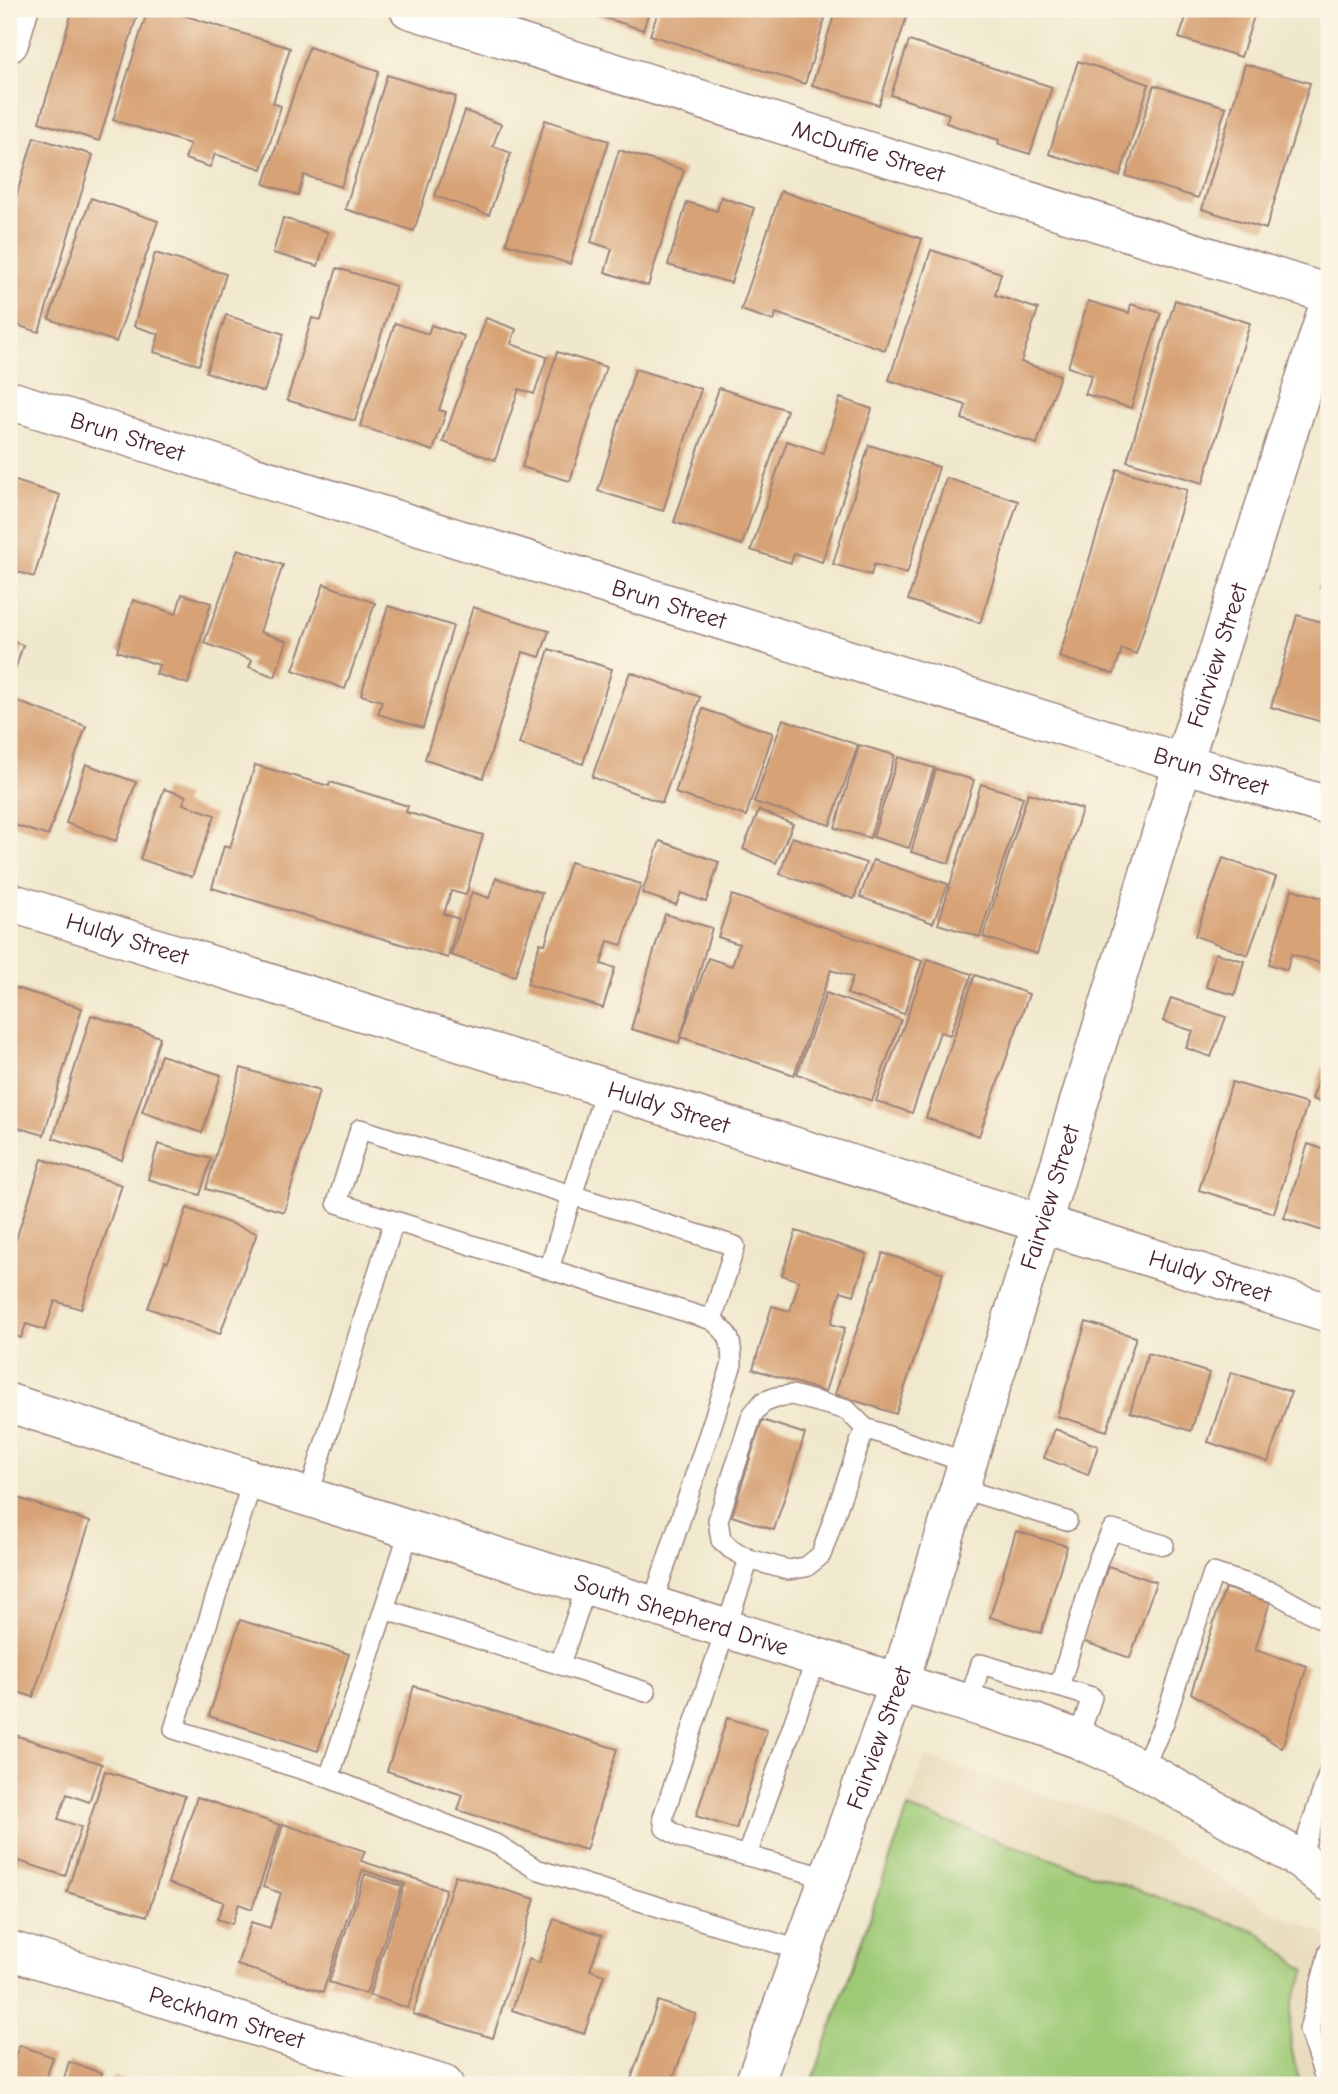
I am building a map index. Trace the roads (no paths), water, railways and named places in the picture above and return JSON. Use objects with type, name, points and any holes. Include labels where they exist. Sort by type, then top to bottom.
[{"type":"street","points":[[9,43],[19,9]]},
{"type":"street","name":"McDuffie Street","points":[[409,9],[1329,294]]},
{"type":"street","name":"Fairview Street","points":[[754,2085],[899,1683],[1183,763],[1329,304]]},
{"type":"street","name":"Brun Street","points":[[9,400],[1329,806]]},
{"type":"street","name":"Huldy Street","points":[[9,902],[1329,1313]]},
{"type":"street","name":"South Shepherd Drive","points":[[9,1403],[1037,1724],[1078,1739],[1142,1769],[1315,1870]]},
{"type":"street","name":"Peckham Street","points":[[9,1950],[444,2085]]},
{"type":"lane","points":[[549,1269],[606,1087]]},
{"type":"lane","points":[[652,1605],[732,1363],[732,1345],[726,1331],[712,1320],[337,1203],[360,1129],[735,1246],[712,1320]]},
{"type":"lane","points":[[309,1497],[394,1221]]},
{"type":"lane","points":[[865,1428],[821,1555],[806,1567],[788,1570],[749,1559],[721,1540],[718,1520],[752,1415],[763,1402],[776,1396],[792,1395],[847,1410],[865,1428],[964,1476],[1067,1521]]},
{"type":"lane","points":[[253,1479],[174,1729],[330,1778],[498,1846],[536,1869],[802,1951]]},
{"type":"lane","points":[[330,1778],[410,1529]]},
{"type":"lane","points":[[1059,1687],[1098,1560],[1112,1530],[1164,1545]]},
{"type":"lane","points":[[749,1559],[663,1817],[666,1828],[682,1838],[828,1878]]},
{"type":"lane","points":[[1142,1769],[1163,1725],[1213,1573],[1273,1592],[1329,1623]]},
{"type":"lane","points":[[559,1664],[587,1585]]},
{"type":"lane","points":[[384,1609],[646,1692]]},
{"type":"lane","points":[[747,1855],[817,1657]]},
{"type":"lane","points":[[968,1704],[981,1664],[1091,1697],[1078,1739]]},
{"type":"lane","points":[[1315,1870],[1329,1772]]},
{"type":"lane","points":[[1327,2085],[1309,2030],[1329,1951]]}]
